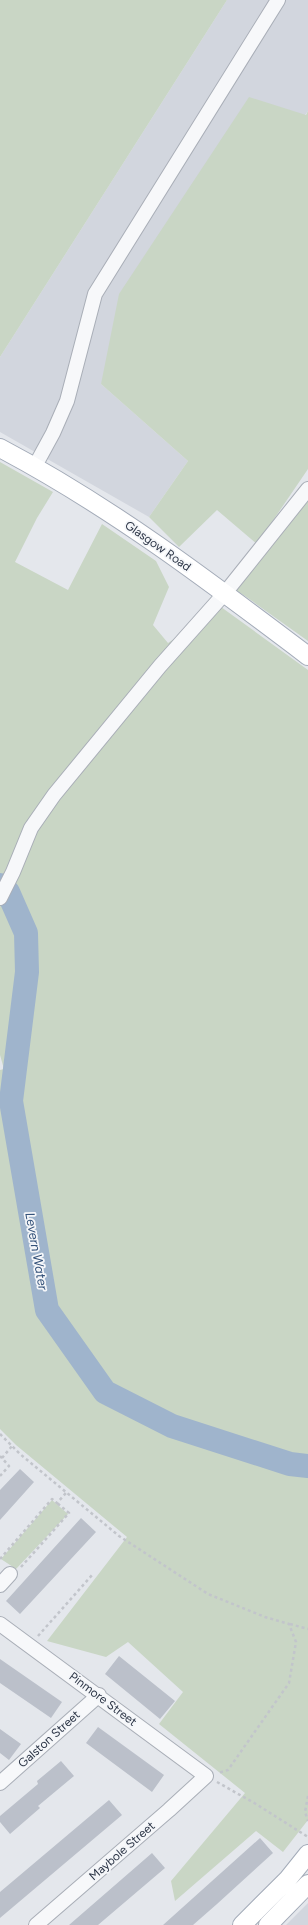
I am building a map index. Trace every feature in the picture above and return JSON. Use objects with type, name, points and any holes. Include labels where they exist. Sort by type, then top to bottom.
[{"type":"main road","name":"Glasgow Road","points":[[0,448],[35,466],[130,525],[225,592],[308,656]]},
{"type":"main road","points":[[242,1925],[288,1879],[308,1854]]},
{"type":"main road","points":[[268,1925],[308,1884]]},
{"type":"street","points":[[35,466],[53,433],[67,401],[95,294],[278,0]]},
{"type":"street","points":[[0,898],[13,872],[31,828],[54,795],[160,666],[225,592],[308,489]]},
{"type":"street","points":[[0,1585],[10,1574]]},
{"type":"street","name":"Pinmore Street","points":[[0,1624],[99,1695],[206,1776]]},
{"type":"street","name":"Galston Street","points":[[0,1783],[99,1695]]},
{"type":"street","name":"Maybole Street","points":[[36,1925],[206,1776]]},
{"type":"path","points":[[0,1434],[66,1493],[119,1536],[208,1594],[265,1617],[308,1629]]},
{"type":"path","points":[[0,1476],[9,1466],[1,1456],[12,1446]]},
{"type":"path","points":[[57,1503],[66,1493]]},
{"type":"path","points":[[0,1558],[52,1499],[69,1513],[15,1574],[10,1574]]},
{"type":"path","points":[[30,1645],[93,1574]]},
{"type":"path","points":[[206,1776],[228,1770],[289,1683],[296,1642],[289,1624]]},
{"type":"path","points":[[206,1776],[256,1804],[308,1837]]},
{"type":"path","points":[[308,1796],[305,1812],[308,1820]]},
{"type":"shaded area","points":[[227,0],[308,0],[308,111],[101,384],[188,461],[149,517],[0,432],[0,357]]},
{"type":"shaded area","points":[[308,1903],[308,1925],[286,1925]]},
{"type":"green space","points":[[0,0],[227,0],[0,357]]},
{"type":"green space","points":[[249,97],[306,115],[308,111],[308,469],[257,544],[217,510],[179,547],[149,517],[188,461],[101,384],[119,294]]},
{"type":"green space","points":[[0,462],[53,492],[37,518],[15,562],[68,590],[102,524],[156,561],[169,587],[153,625],[168,643],[221,607],[308,670],[308,1820],[283,1852],[256,1831],[175,1901],[171,1881],[245,1793],[159,1724],[183,1692],[128,1642],[106,1657],[47,1641],[127,1537],[16,1445],[0,1429],[0,1070],[4,1069],[0,1055]]},
{"type":"green space","points":[[308,498],[308,641],[235,590]]},
{"type":"green space","points":[[52,1500],[68,1514],[16,1569],[1,1559]]},
{"type":"building","points":[[20,1469],[34,1482],[0,1520],[0,1490]]},
{"type":"building","points":[[81,1518],[96,1532],[20,1614],[6,1601]]},
{"type":"building","points":[[119,1656],[175,1701],[160,1719],[105,1674]]},
{"type":"building","points":[[0,1659],[62,1702],[51,1718],[0,1683]]},
{"type":"building","points":[[98,1727],[164,1775],[152,1792],[86,1743]]},
{"type":"building","points":[[0,1729],[21,1744],[9,1760],[0,1753]]},
{"type":"building","points":[[61,1761],[74,1776],[38,1806],[40,1808],[10,1834],[0,1822],[0,1816],[38,1784],[37,1781]]},
{"type":"building","points":[[109,1800],[122,1815],[0,1918],[0,1892]]},
{"type":"building","points":[[260,1838],[273,1853],[217,1904],[193,1925],[163,1925]]},
{"type":"building","points":[[152,1853],[165,1868],[98,1925],[69,1925]]},
{"type":"waterway","name":"Levern Water","points":[[0,885],[8,892],[26,933],[27,972],[11,1101],[47,1310],[105,1392],[172,1426],[290,1464],[308,1466]]}]
